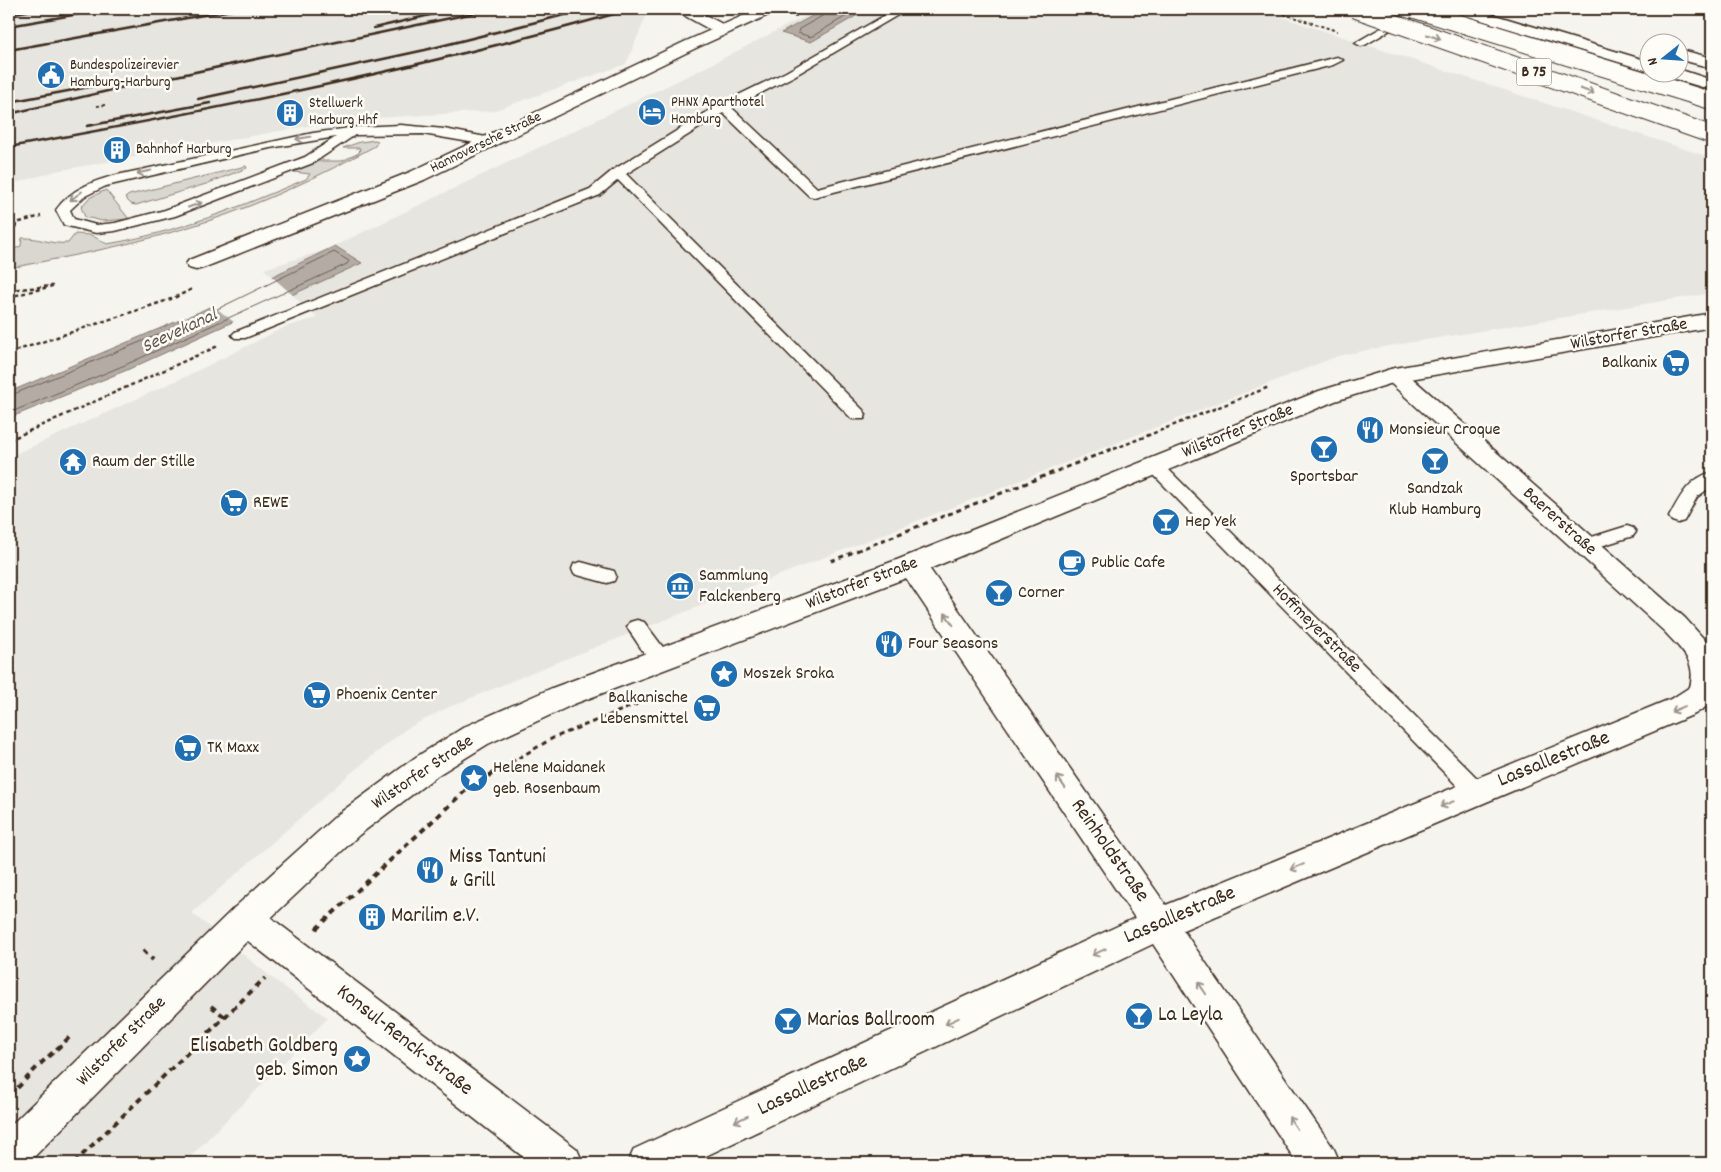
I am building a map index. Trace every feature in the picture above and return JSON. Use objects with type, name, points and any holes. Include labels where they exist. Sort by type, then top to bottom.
[{"type":"main road","points":[[683,9],[689,14],[722,30]]},
{"type":"main road","name":"Hannoversche Straße","points":[[196,264],[366,198],[417,176],[487,141],[770,9]]},
{"type":"main road","name":"B 75","points":[[1355,9],[1712,135]]},
{"type":"main road","name":"B 75","points":[[1413,9],[1712,101]]},
{"type":"main road","points":[[1434,9],[1712,94]]},
{"type":"main road","name":"B 75","points":[[1459,9],[1638,63]]},
{"type":"main road","points":[[1688,57],[1712,63]]},
{"type":"main road","points":[[1688,77],[1712,85]]},
{"type":"main road","name":"Wilstorfer Straße","points":[[9,1154],[246,919],[348,825],[427,766],[477,735],[563,696],[912,565],[1327,396],[1395,374],[1712,320]]},
{"type":"main road","name":"Baererstraße","points":[[1395,374],[1675,625],[1700,652],[1710,676]]},
{"type":"main road","name":"Reinholdstraße","points":[[912,565],[1159,924],[1320,1163]]},
{"type":"main road","name":"Lassallestraße","points":[[648,1163],[1159,924],[1684,706],[1703,694],[1710,676]]},
{"type":"main road","name":"Konsul-Renck-Straße","points":[[246,919],[562,1163]]},
{"type":"lane","points":[[240,335],[595,192],[618,173],[724,107],[790,74],[903,9]]},
{"type":"lane","points":[[1361,43],[1421,9]]},
{"type":"lane","points":[[724,107],[814,193],[1337,60]]},
{"type":"lane","points":[[351,132],[309,160],[204,202],[138,222],[96,229],[81,227],[69,222],[63,210],[69,200],[82,191],[120,178],[273,144],[351,132],[383,129],[426,130],[487,141]]},
{"type":"lane","points":[[618,173],[858,415]]},
{"type":"lane","name":"Hoffmeyerstraße","points":[[1155,466],[1477,792]]},
{"type":"lane","points":[[1678,517],[1690,493],[1712,478]]},
{"type":"lane","points":[[1585,545],[1627,532]]},
{"type":"lane","points":[[582,569],[607,576]]},
{"type":"lane","points":[[637,627],[661,659]]},
{"type":"path","points":[[797,10],[804,12]]},
{"type":"path","points":[[98,106],[105,105]]},
{"type":"path","points":[[9,232],[20,222],[63,210]]},
{"type":"path","points":[[9,290],[52,286],[9,296]]},
{"type":"path","points":[[9,440],[240,335]]},
{"type":"path","points":[[74,1163],[225,1017]]},
{"type":"shaded area","points":[[9,9],[660,9],[648,12],[626,64],[493,111],[341,120],[56,171],[9,185]]},
{"type":"shaded area","points":[[819,9],[1257,9],[1712,158],[1712,293],[1338,356],[550,665],[447,708],[406,729],[351,773],[192,913],[276,981],[328,1018],[184,1163],[9,1163],[9,457],[189,375],[285,327],[317,318],[264,269],[328,249],[702,69]]},
{"type":"shaded area","points":[[378,141],[375,146],[334,168],[270,198],[227,215],[133,242],[10,268],[9,251],[21,246],[22,238],[68,243],[75,234],[91,235],[107,244],[158,233],[233,209],[306,179],[310,174],[294,172],[318,161],[342,161],[359,153],[360,148],[343,148],[360,142]]},
{"type":"shaded area","points":[[246,166],[247,168],[206,184],[136,205],[131,204],[125,198],[129,195]]},
{"type":"shaded area","points":[[106,190],[129,219],[102,221],[85,217],[81,207],[89,198]]},
{"type":"water","points":[[825,9],[868,9],[811,42],[781,33]]},
{"type":"water","name":"Seevekanal","points":[[335,246],[362,263],[127,370],[9,418],[9,392],[199,312]]},
{"type":"pier","points":[[270,275],[294,296],[235,323],[211,304]]},
{"type":"railway","points":[[9,14],[39,9]]},
{"type":"railway","points":[[9,26],[108,9]]},
{"type":"railway","points":[[9,50],[237,9]]},
{"type":"railway","points":[[374,28],[456,9]]},
{"type":"railway","points":[[9,114],[129,86],[493,9]]},
{"type":"railway","points":[[198,99],[425,50],[588,9]]},
{"type":"railway","points":[[9,147],[166,118],[322,86],[478,50],[632,9]]},
{"type":"railway","points":[[9,102],[100,85]]},
{"type":"railway","points":[[87,126],[210,103]]},
{"type":"place","name":"Bundespolizeirevier Hamburg-Harburg","points":[[51,75]]},
{"type":"place","name":"PHNX Aparthotel Hamburg","points":[[652,112]]},
{"type":"place","name":"Stellwerk Harburg Hhf","points":[[290,113]]},
{"type":"place","name":"Bahnhof Harburg","points":[[117,150]]},
{"type":"place","name":"Balkanix","points":[[1676,363]]},
{"type":"place","name":"Monsieur Croque","points":[[1370,430]]},
{"type":"place","name":"Sportsbar","points":[[1324,449]]},
{"type":"place","name":"Sandzak Klub Hamburg","points":[[1435,461]]},
{"type":"place","name":"Raum der Stille","points":[[73,462]]},
{"type":"place","name":"REWE","points":[[234,503]]},
{"type":"place","name":"Hep Yek","points":[[1166,522]]},
{"type":"place","name":"Public Cafe","points":[[1072,563]]},
{"type":"place","name":"Sammlung Falckenberg","points":[[680,586]]},
{"type":"place","name":"Corner","points":[[999,593]]},
{"type":"place","name":"Four Seasons","points":[[889,644]]},
{"type":"place","name":"Moszek Sroka","points":[[724,674]]},
{"type":"place","name":"Phoenix Center","points":[[317,695]]},
{"type":"place","name":"Balkanische Lebensmittel","points":[[707,708]]},
{"type":"place","name":"TK Maxx","points":[[188,748]]},
{"type":"place","name":"Helene Maidanek geb. Rosenbaum","points":[[474,778]]},
{"type":"place","name":"Miss Tantuni & Grill","points":[[430,870]]},
{"type":"place","name":"Marilim e.V.","points":[[372,917]]},
{"type":"place","name":"La Leyla","points":[[1139,1016]]},
{"type":"place","name":"Marias Ballroom","points":[[788,1021]]},
{"type":"place","name":"Elisabeth Goldberg geb. Simon","points":[[357,1059]]}]
